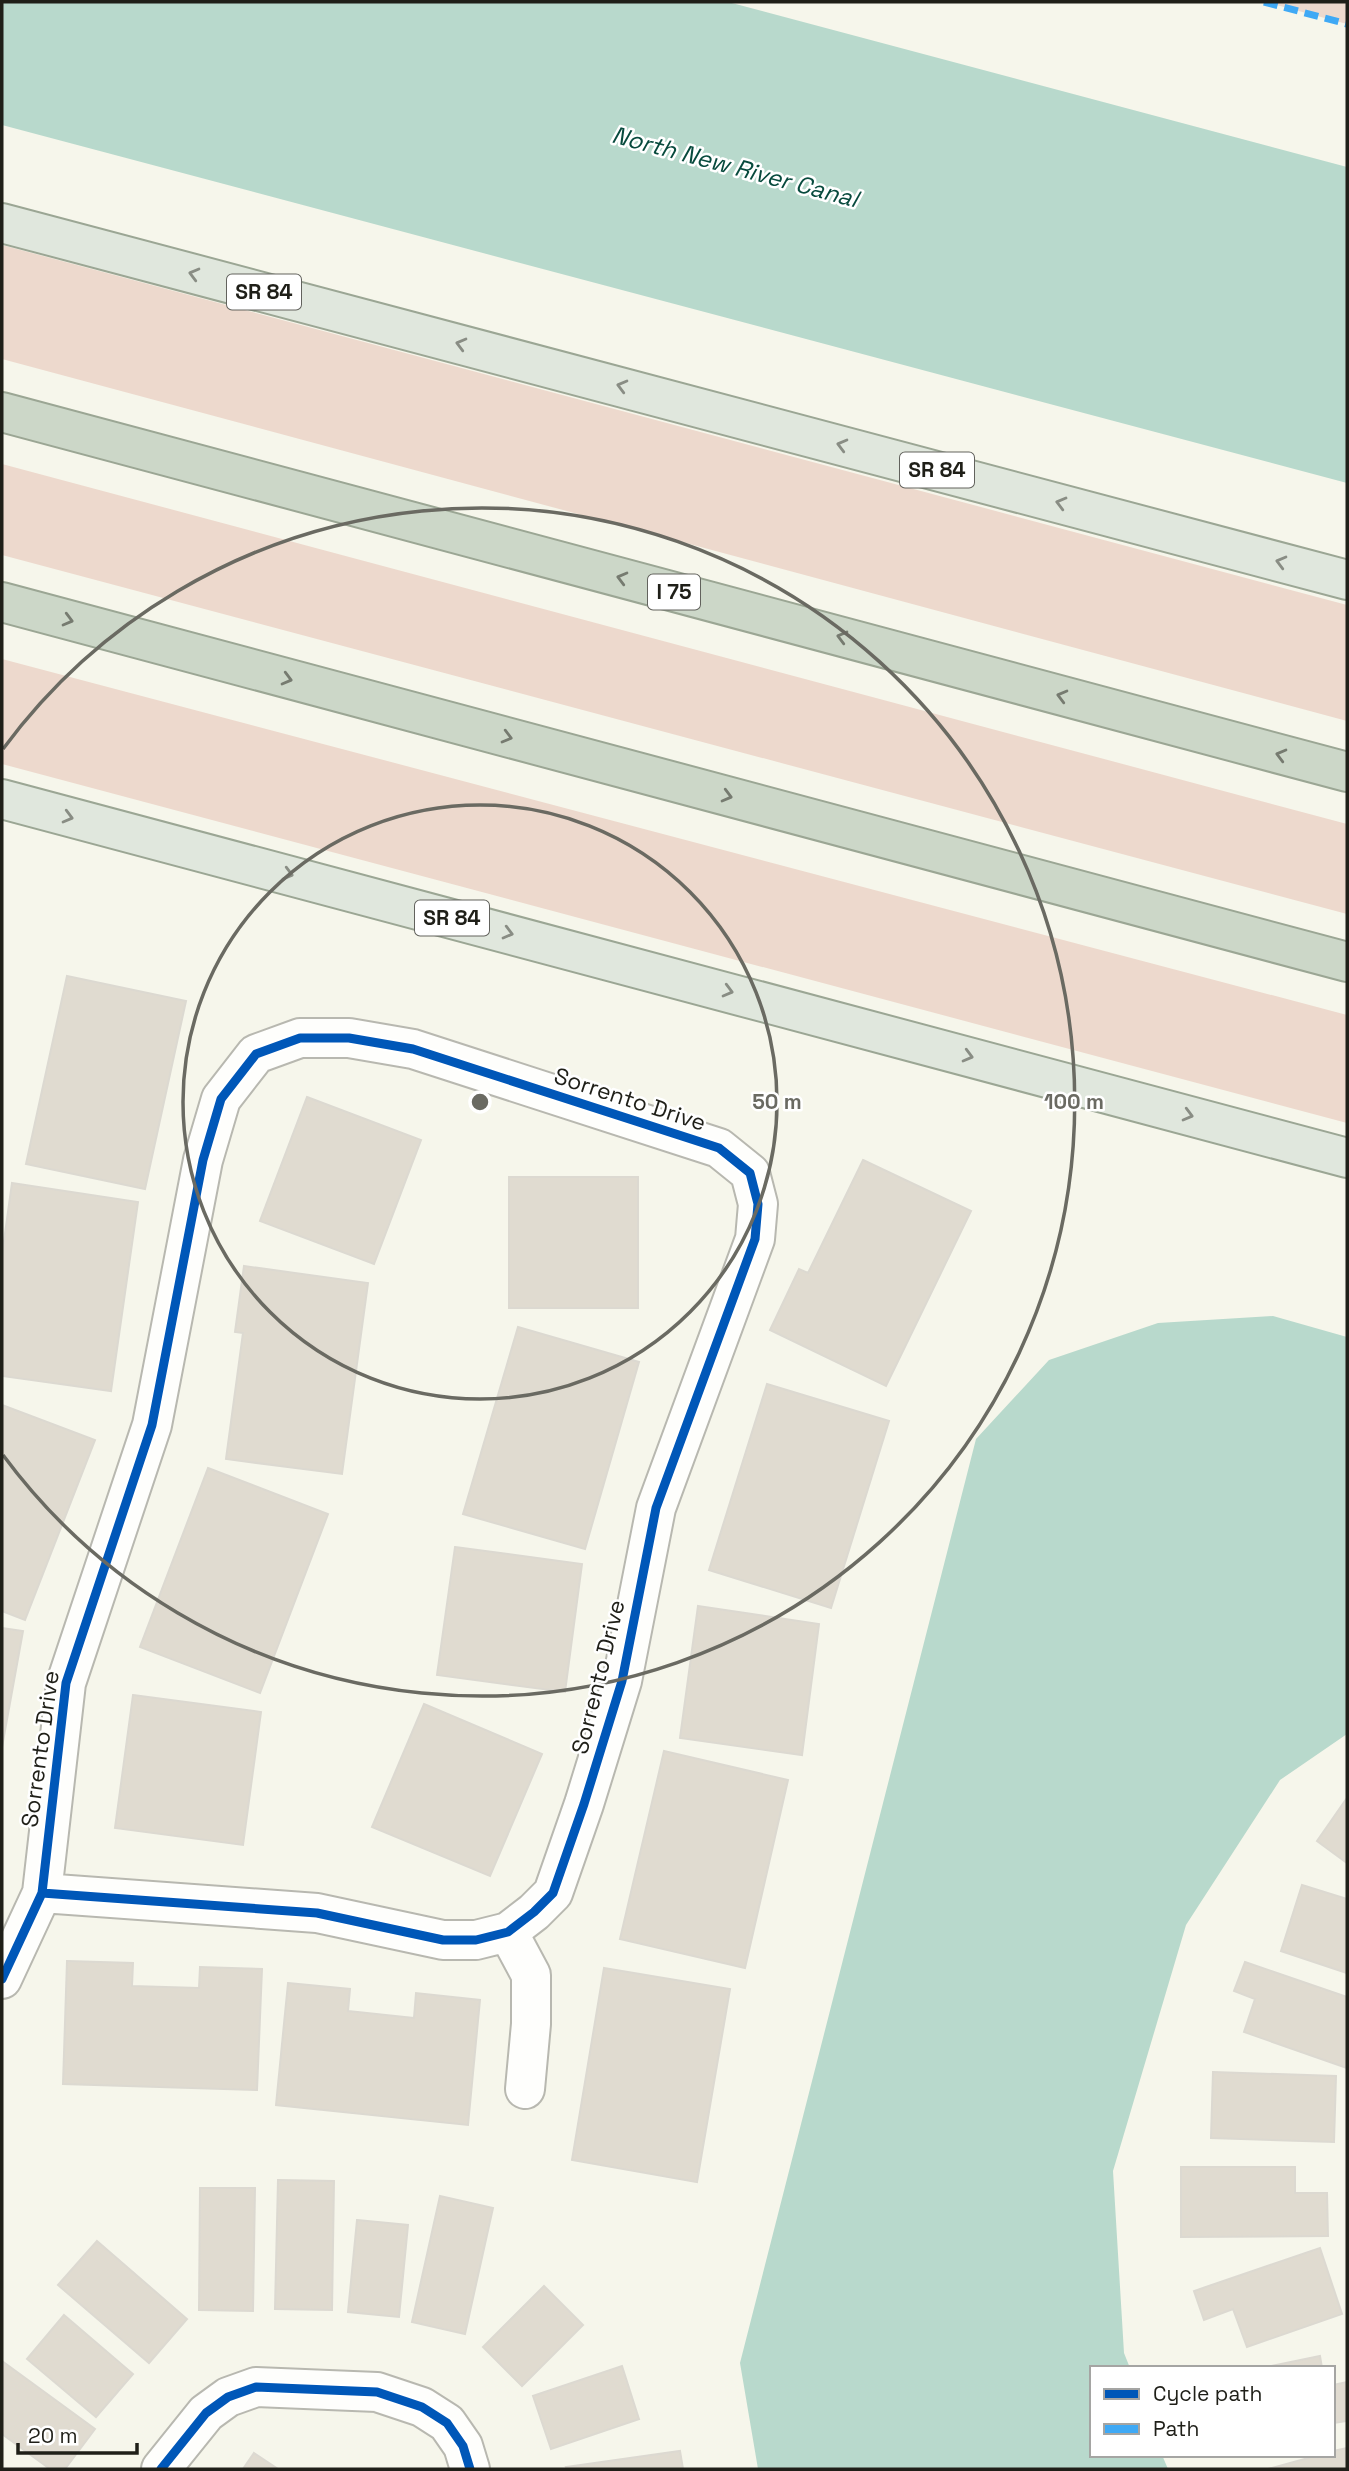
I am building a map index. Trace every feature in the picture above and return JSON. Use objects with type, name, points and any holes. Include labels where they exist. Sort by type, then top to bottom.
[{"type":"highway","name":"I 75","points":[[2,412],[1347,772]]},
{"type":"highway","points":[[2,602],[1347,962]]},
{"type":"main road","name":"SR 84","points":[[2,223],[1347,580]]},
{"type":"main road","name":"SR 84","points":[[2,799],[1347,1158]]},
{"type":"street","name":"Sorrento Drive","points":[[2,1979],[42,1893],[66,1683],[152,1425],[203,1160],[221,1099],[256,1054],[300,1038],[349,1038],[413,1049],[719,1148],[751,1173],[758,1204],[755,1238],[656,1508],[622,1681],[553,1893],[508,1932],[476,1940],[443,1940],[317,1913],[42,1893]]},
{"type":"street","points":[[508,1932],[531,1975],[531,2024],[525,2090]]},
{"type":"street","points":[[161,2469],[206,2413],[228,2397],[256,2387],[377,2392],[422,2407],[447,2423],[463,2446],[470,2469]]},
{"type":"shaded area","points":[[1265,2],[1347,2],[1347,24]]},
{"type":"shaded area","points":[[2,245],[1347,605],[1347,721],[2,359]]},
{"type":"shaded area","points":[[2,464],[1347,824],[1347,914],[2,555]]},
{"type":"shaded area","points":[[2,659],[1347,1015],[1347,1123],[2,764]]},
{"type":"water","name":"North New River Canal","points":[[2,2],[728,2],[1347,167],[1347,483],[2,125]]},
{"type":"water","points":[[1273,1316],[1347,1337],[1347,1734],[1280,1780],[1186,1925],[1113,2171],[1124,2353],[1129,2366],[1090,2366],[1090,2457],[1163,2457],[1168,2469],[758,2469],[740,2363],[976,1439],[1049,1360],[1158,1323]]},
{"type":"building","points":[[67,976],[186,1001],[145,1189],[26,1164]]},
{"type":"building","points":[[307,1097],[421,1140],[374,1264],[260,1221]]},
{"type":"building","points":[[863,1160],[971,1211],[886,1386],[770,1330],[799,1269],[808,1273]]},
{"type":"building","points":[[509,1177],[638,1177],[638,1308],[509,1308]]},
{"type":"building","points":[[12,1183],[138,1202],[111,1391],[2,1376],[2,1255]]},
{"type":"building","points":[[244,1266],[368,1283],[342,1474],[226,1459],[243,1333],[235,1332]]},
{"type":"building","points":[[518,1327],[639,1362],[585,1549],[463,1514]]},
{"type":"building","points":[[767,1384],[889,1421],[831,1608],[709,1570]]},
{"type":"building","points":[[2,1405],[95,1440],[25,1620],[2,1611]]},
{"type":"building","points":[[208,1468],[328,1514],[260,1693],[140,1647]]},
{"type":"building","points":[[455,1547],[582,1564],[565,1692],[437,1675]]},
{"type":"building","points":[[698,1606],[819,1624],[802,1755],[680,1738]]},
{"type":"building","points":[[2,1628],[23,1631],[2,1747]]},
{"type":"building","points":[[133,1695],[261,1712],[243,1845],[115,1828]]},
{"type":"building","points":[[424,1704],[542,1754],[490,1876],[372,1827]]},
{"type":"building","points":[[664,1751],[788,1780],[745,1968],[620,1939]]},
{"type":"building","points":[[1347,1798],[1347,1863],[1317,1841]]},
{"type":"building","points":[[1302,1885],[1347,1899],[1347,1973],[1281,1951]]},
{"type":"building","points":[[67,1961],[133,1963],[132,1986],[199,1988],[200,1967],[262,1969],[257,2090],[63,2084]]},
{"type":"building","points":[[1245,1962],[1347,1997],[1347,2068],[1244,2032],[1255,1999],[1234,1991]]},
{"type":"building","points":[[604,1968],[730,1989],[697,2182],[572,2160]]},
{"type":"building","points":[[288,1983],[350,1989],[348,2011],[414,2018],[416,1993],[480,2000],[468,2125],[276,2105]]},
{"type":"building","points":[[1213,2072],[1336,2076],[1334,2142],[1211,2138]]},
{"type":"building","points":[[1181,2167],[1295,2167],[1295,2193],[1327,2193],[1328,2236],[1181,2237]]},
{"type":"building","points":[[278,2180],[334,2181],[332,2310],[275,2309]]},
{"type":"building","points":[[200,2188],[255,2188],[253,2311],[199,2310]]},
{"type":"building","points":[[440,2196],[493,2208],[465,2334],[412,2322]]},
{"type":"building","points":[[357,2220],[408,2225],[399,2317],[348,2312]]},
{"type":"building","points":[[97,2241],[187,2319],[149,2363],[58,2285]]},
{"type":"building","points":[[1320,2248],[1342,2314],[1247,2347],[1233,2309],[1204,2320],[1194,2291]]},
{"type":"building","points":[[544,2286],[583,2325],[522,2386],[483,2347]]},
{"type":"building","points":[[64,2315],[133,2374],[96,2417],[27,2359]]},
{"type":"building","points":[[1320,2356],[1322,2366],[1272,2366]]},
{"type":"building","points":[[2,2361],[95,2429],[65,2469],[50,2469],[2,2434]]},
{"type":"building","points":[[622,2366],[639,2419],[551,2449],[533,2396]]},
{"type":"building","points":[[1347,2382],[1347,2421],[1335,2423],[1335,2385]]},
{"type":"building","points":[[1347,2448],[1347,2469],[1268,2469],[1312,2457],[1335,2457],[1335,2451]]},
{"type":"building","points":[[680,2451],[683,2469],[566,2467]]},
{"type":"building","points":[[254,2453],[278,2469],[243,2469]]},
{"type":"marked path","points":[[1264,2],[1347,24]]},
{"type":"cycle path","points":[[2,1979],[42,1893],[66,1683],[152,1425],[203,1160],[221,1099],[256,1054],[300,1038],[349,1038],[413,1049],[719,1148],[750,1173],[758,1204],[755,1239],[656,1508],[622,1681],[553,1893],[508,1932],[476,1940],[443,1940],[317,1913],[42,1893]]},
{"type":"cycle path","points":[[161,2469],[206,2413],[228,2397],[256,2387],[377,2392],[422,2407],[447,2423],[463,2446],[470,2469]]}]
